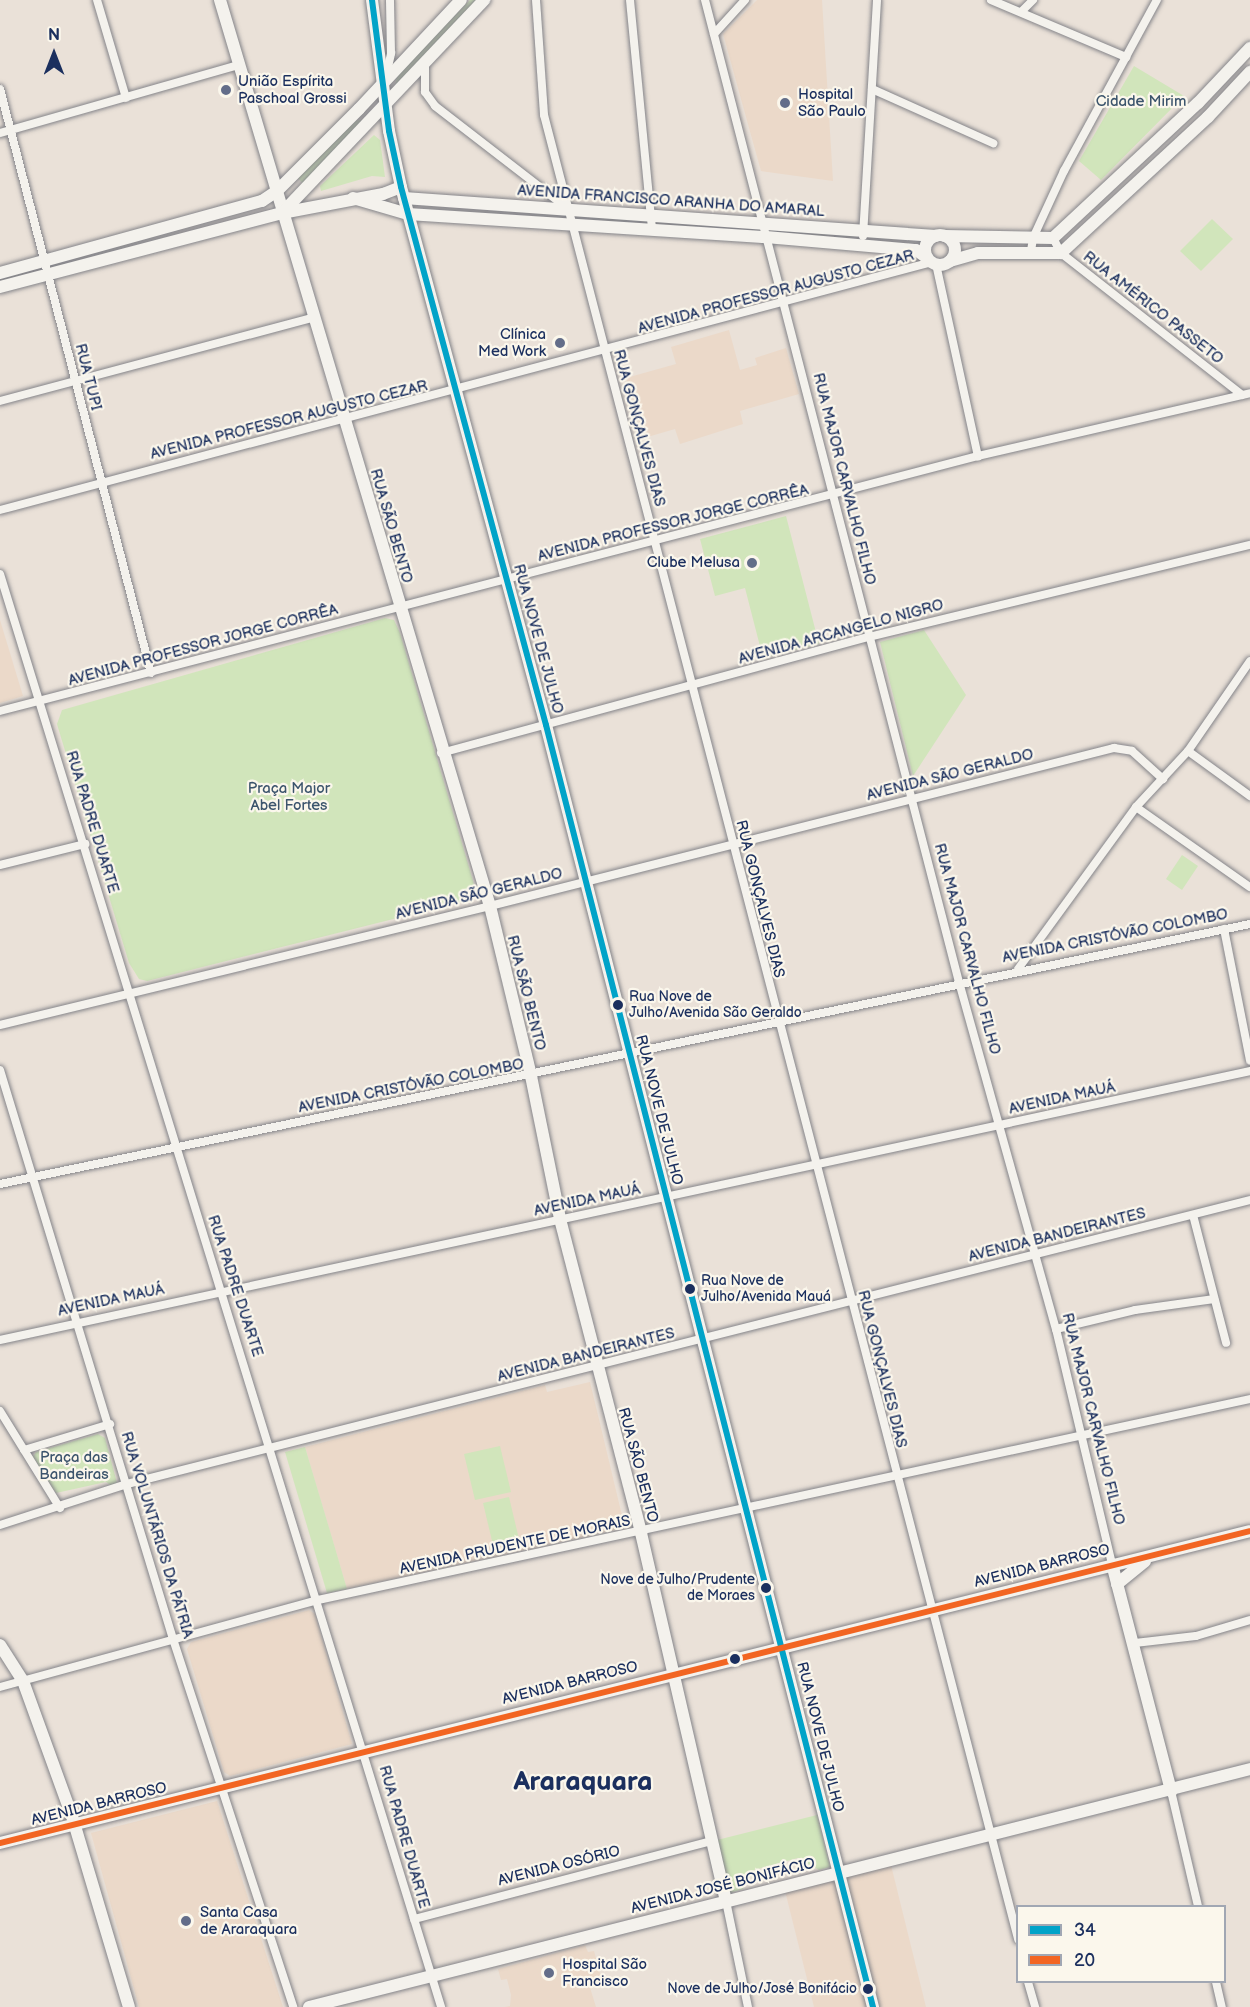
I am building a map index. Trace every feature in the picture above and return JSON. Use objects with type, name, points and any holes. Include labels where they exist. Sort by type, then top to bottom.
[{"type":"street","points":[[97,0],[126,98]]},
{"type":"street","name":"RUA SÃO BENTO","points":[[220,0],[441,753],[490,906],[531,1076],[560,1219],[641,1533],[674,1673],[748,2007]]},
{"type":"street","name":"RUA NOVE DE JULHO","points":[[372,0],[385,80],[389,131],[408,214],[546,725],[873,2007]]},
{"type":"street","points":[[385,80],[391,53],[390,0]]},
{"type":"street","points":[[0,273],[246,206],[277,191],[359,109],[461,0]]},
{"type":"street","points":[[282,213],[388,104],[483,0]]},
{"type":"street","name":"RUA GONÇALVES DIAS","points":[[536,0],[544,115],[567,209],[896,1477],[934,1608],[1016,1935]]},
{"type":"street","points":[[630,0],[652,229]]},
{"type":"street","name":"RUA MAJOR CARVALHO FILHO","points":[[705,0],[959,982],[997,1125],[1056,1329],[1198,1905]]},
{"type":"street","points":[[714,34],[745,0]]},
{"type":"street","points":[[863,245],[877,0]]},
{"type":"street","points":[[991,0],[1005,2],[1021,12],[1126,57]]},
{"type":"street","points":[[1021,12],[1033,0]]},
{"type":"street","points":[[1031,251],[1033,238],[1157,0]]},
{"type":"street","points":[[1053,238],[1198,104],[1250,48]]},
{"type":"street","points":[[425,63],[425,92],[435,106],[567,209]]},
{"type":"street","points":[[0,133],[239,65]]},
{"type":"street","points":[[931,262],[950,261],[978,253],[1031,251],[1061,253],[1208,117],[1250,72]]},
{"type":"street","name":"RUA TUPI","points":[[0,88],[150,673]]},
{"type":"street","points":[[872,89],[993,143]]},
{"type":"street","points":[[1198,104],[1208,117]]},
{"type":"street","points":[[359,109],[371,121],[389,131]]},
{"type":"street","name":"AVENIDA FRANCISCO ARANHA DO AMARAL","points":[[0,287],[282,213],[353,198],[403,193],[567,209],[940,236],[1053,238]]},
{"type":"street","name":"AVENIDA FRANCISCO ARANHA DO AMARAL","points":[[353,198],[408,214],[571,223],[916,250],[931,262]]},
{"type":"street","points":[[695,232],[696,217]]},
{"type":"street","points":[[950,261],[954,248],[940,236],[926,245],[978,456]]},
{"type":"street","name":"RUA AMÉRICO PASSETO","points":[[1053,238],[1061,253],[1246,394]]},
{"type":"street","name":"AVENIDA PROFESSOR AUGUSTO CEZAR","points":[[0,510],[605,352],[931,262]]},
{"type":"street","points":[[0,401],[313,318]]},
{"type":"street","name":"AVENIDA PROFESSOR JORGE CORRÊA","points":[[0,711],[833,496],[978,456],[1246,394]]},
{"type":"street","name":"AVENIDA ARCANGELO NIGRO","points":[[441,753],[869,637],[1250,545]]},
{"type":"street","name":"RUA PADRE DUARTE","points":[[0,574],[365,1751],[441,2007]]},
{"type":"street","points":[[1018,969],[1136,807],[1188,750],[1250,661]]},
{"type":"street","name":"AVENIDA SÃO GERALDO","points":[[0,1025],[490,906],[1114,748],[1132,751],[1163,779]]},
{"type":"street","points":[[1188,750],[1250,796]]},
{"type":"street","points":[[1136,807],[1250,887]]},
{"type":"street","points":[[0,865],[85,844]]},
{"type":"street","name":"AVENIDA CRISTÓVÃO COLOMBO","points":[[0,1184],[531,1076],[1018,969],[1250,924]]},
{"type":"street","points":[[1224,929],[1250,1060]]},
{"type":"street","name":"RUA VOLUNTÁRIOS DA PÁTRIA","points":[[0,1070],[110,1424],[173,1639],[224,1788],[293,2007]]},
{"type":"street","name":"AVENIDA MAUÁ","points":[[0,1340],[77,1321],[1250,1071]]},
{"type":"street","name":"AVENIDA BANDEIRANTES","points":[[0,1526],[128,1484],[1250,1200]]},
{"type":"street","points":[[1193,1215],[1226,1343]]},
{"type":"street","points":[[1056,1329],[1135,1310],[1214,1299]]},
{"type":"street","name":"AVENIDA PRUDENTE DE MORAIS","points":[[0,1687],[318,1600],[641,1533],[1250,1399]]},
{"type":"street","points":[[0,1411],[60,1508]]},
{"type":"street","points":[[24,1450],[110,1424]]},
{"type":"street","name":"AVENIDA BARROSO","points":[[0,1843],[75,1827],[674,1673],[1250,1532]]},
{"type":"street","name":"AVENIDA BARROSO","points":[[1117,1584],[1148,1558]]},
{"type":"street","points":[[1135,1643],[1196,1636],[1250,1620]]},
{"type":"street","points":[[0,1645],[23,1681],[75,1827],[129,2007]]},
{"type":"street","name":"AVENIDA JOSÉ BONIFÁCIO","points":[[309,2007],[839,1872],[1171,1791],[1250,1769]]},
{"type":"street","name":"AVENIDA OSÓRIO","points":[[414,1919],[711,1841]]},
{"type":"street","points":[[1028,1983],[1035,2007]]},
{"type":"street","points":[[1216,1983],[1222,2007]]},
{"type":"shaded area","name":"Hospital São Paulo","points":[[757,0],[822,0],[833,181],[761,171],[723,34]]},
{"type":"shaded area","points":[[729,330],[740,370],[757,365],[755,358],[786,348],[799,394],[740,411],[743,424],[680,444],[675,429],[644,438],[626,378],[676,364],[671,347]]},
{"type":"shaded area","points":[[0,620],[23,696],[0,703]]},
{"type":"shaded area","points":[[590,1382],[625,1528],[347,1589],[305,1447],[545,1385],[547,1392]]},
{"type":"shaded area","points":[[309,1610],[315,1614],[352,1744],[230,1776],[224,1772],[187,1649],[191,1642]]},
{"type":"shaded area","name":"Santa Casa de Araraquara","points":[[217,1801],[283,2007],[139,2007],[91,1833]]},
{"type":"shaded area","points":[[891,1865],[926,2007],[814,2007],[785,1891]]},
{"type":"shaded area","name":"Hospital São Francisco","points":[[585,1945],[588,1952],[594,1951],[601,1977],[588,1981],[596,2007],[505,2007],[510,2006],[511,1995],[507,1979],[501,1980],[498,1969]]},
{"type":"green space","points":[[470,0],[481,0],[395,87],[397,75]]},
{"type":"green space","name":"Cidade Mirim","points":[[1134,66],[1184,96],[1101,180],[1079,161]]},
{"type":"green space","points":[[361,120],[364,123],[304,185],[298,178],[353,121]]},
{"type":"green space","points":[[374,135],[380,140],[385,177],[372,176],[321,191],[320,186]]},
{"type":"green space","points":[[1212,219],[1233,239],[1201,271],[1180,251]]},
{"type":"green space","name":"Clube Melusa","points":[[786,516],[819,644],[763,658],[745,588],[715,596],[700,539]]},
{"type":"green space","name":"Praça Major Abel Fortes","points":[[385,618],[394,620],[400,633],[474,884],[473,899],[147,981],[139,979],[129,963],[57,724],[62,710]]},
{"type":"green space","points":[[924,630],[966,695],[913,776],[880,642]]},
{"type":"green space","points":[[1182,855],[1198,866],[1182,890],[1166,879]]},
{"type":"green space","name":"Praça das Bandeiras","points":[[98,1434],[105,1438],[117,1483],[112,1486],[106,1482],[56,1493],[33,1457],[36,1452]]},
{"type":"green space","points":[[500,1446],[511,1492],[475,1500],[464,1454]]},
{"type":"green space","points":[[305,1447],[347,1589],[327,1593],[285,1452]]},
{"type":"green space","points":[[509,1497],[519,1539],[493,1545],[483,1503]]},
{"type":"green space","points":[[817,1815],[830,1867],[819,1870],[798,1858],[754,1870],[743,1889],[730,1893],[717,1840]]},
{"type":"transit line","name":"34","points":[[372,0],[389,131],[401,187],[546,725],[873,2007]]},
{"type":"transit line","name":"20","points":[[0,1843],[1250,1531]]},
{"type":"place","name":"União Espírita Paschoal Grossi","points":[[226,90]]},
{"type":"place","name":"Hospital São Paulo","points":[[785,103]]},
{"type":"place","name":"Clínica Med Work","points":[[560,343]]},
{"type":"place","name":"Clube Melusa","points":[[752,563]]},
{"type":"place","name":"Rua Nove de Julho/Avenida São Geraldo","points":[[618,1005]]},
{"type":"place","name":"Rua Nove de Julho/Avenida Mauá","points":[[690,1289]]},
{"type":"place","name":"Nove de Julho/Prudente de Moraes","points":[[766,1588]]},
{"type":"place","name":"Santa Casa de Araraquara","points":[[186,1921]]},
{"type":"place","name":"Hospital São Francisco","points":[[549,1973]]},
{"type":"place","name":"Nove de Julho/José Bonifácio","points":[[868,1989]]},
{"type":"district","name":"Araraquara","points":[[583,1783]]}]
